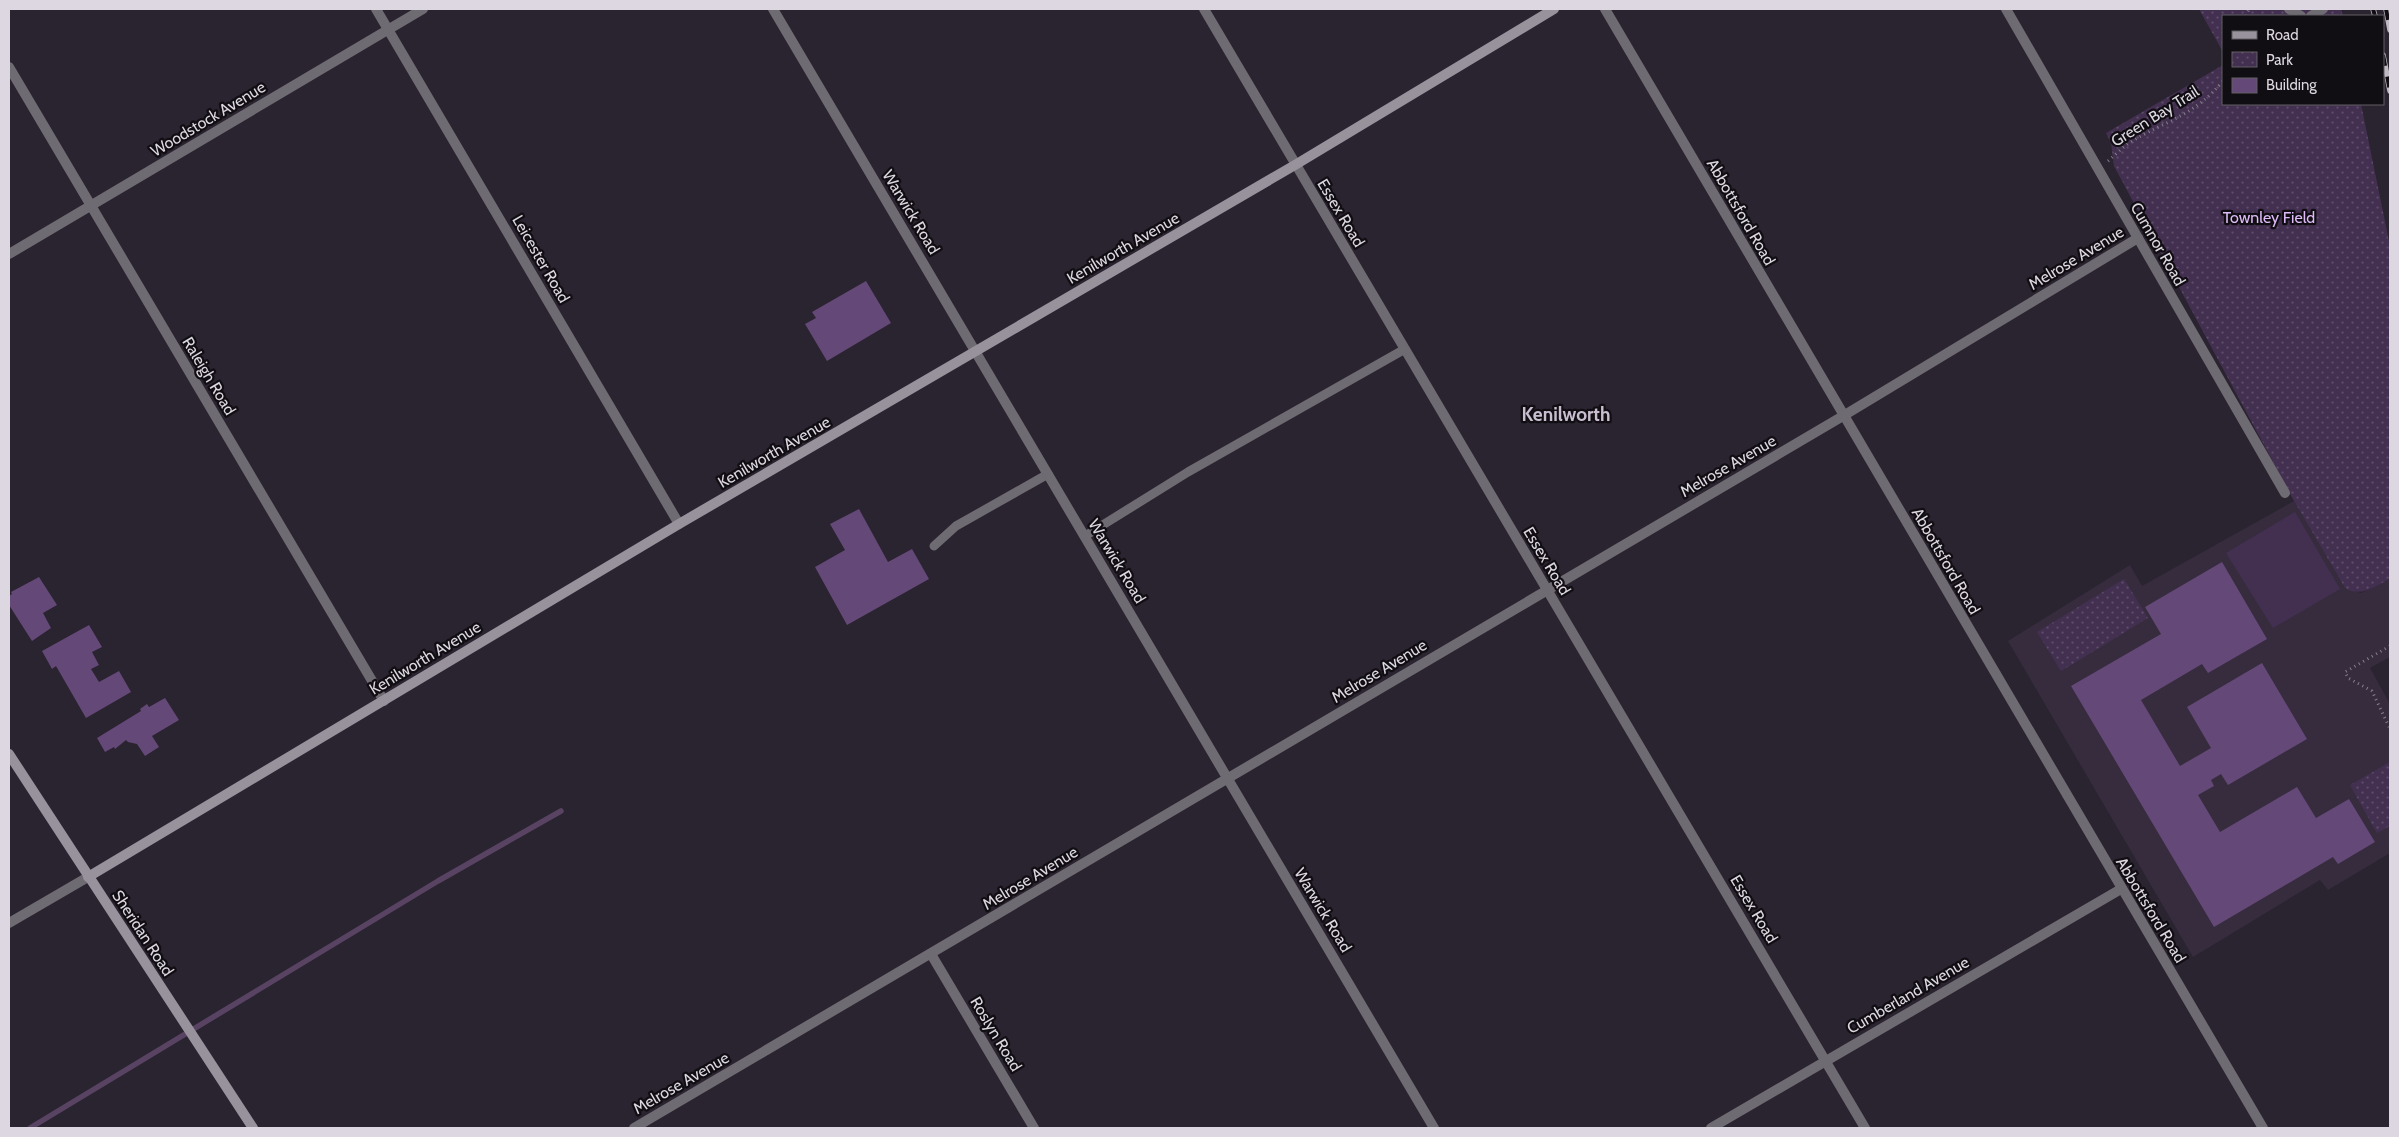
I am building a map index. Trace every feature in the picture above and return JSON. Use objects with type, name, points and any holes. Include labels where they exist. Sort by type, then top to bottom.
[{"type":"street","name":"Leicester Road","points":[[376,9],[678,524]]},
{"type":"street","name":"Woodstock Avenue","points":[[9,254],[423,9]]},
{"type":"street","name":"Warwick Road","points":[[773,9],[1434,1128]]},
{"type":"street","name":"Essex Road","points":[[1204,9],[1827,1060],[1865,1128]]},
{"type":"street","name":"Kenilworth Avenue","points":[[9,923],[678,524],[1295,165],[1554,9]]},
{"type":"street","name":"Abbottsford Road","points":[[1605,9],[2262,1128]]},
{"type":"street","name":"Cumnor Road","points":[[2006,9],[2285,493]]},
{"type":"street","name":"Raleigh Road","points":[[9,67],[384,701]]},
{"type":"street","name":"Melrose Avenue","points":[[634,1128],[1843,416],[2138,238]]},
{"type":"street","name":"Sheridan Road","points":[[9,754],[253,1128]]},
{"type":"street","name":"Cumberland Avenue","points":[[1711,1128],[2121,889]]},
{"type":"street","name":"Roslyn Road","points":[[931,954],[1034,1128]]},
{"type":"lane","points":[[1084,536],[1188,472],[1405,349]]},
{"type":"lane","points":[[934,546],[956,526],[1048,474]]},
{"type":"path","name":"Green Bay Trail","points":[[2098,169],[2128,143],[2180,118],[2211,95],[2222,82]]},
{"type":"path","points":[[2390,646],[2345,672],[2348,678],[2372,691],[2390,729]]},
{"type":"shaded area","points":[[2294,501],[2345,588],[2361,593],[2390,579],[2390,657],[2370,668],[2390,704],[2390,853],[2328,890],[2320,880],[2193,957],[2008,641],[2130,565],[2142,586]]},
{"type":"green space","points":[[2199,9],[2341,9],[2343,15],[2222,15],[2222,50]]},
{"type":"green space","name":"Townley Field","points":[[2222,66],[2222,105],[2361,105],[2390,246],[2390,579],[2368,590],[2357,592],[2345,588],[2294,501],[2114,166],[2111,143],[2106,133]]},
{"type":"green space","points":[[2295,512],[2340,589],[2273,628],[2226,553]]},
{"type":"green space","points":[[2124,579],[2148,618],[2061,671],[2037,632]]},
{"type":"green space","points":[[2390,762],[2390,826],[2377,833],[2350,785]]},
{"type":"building","points":[[866,281],[891,323],[827,361],[805,324],[816,318],[812,312]]},
{"type":"building","points":[[859,509],[888,562],[912,549],[929,579],[847,625],[815,567],[845,550],[830,524]]},
{"type":"building","points":[[2222,562],[2267,639],[2208,673],[2202,664],[2141,700],[2180,766],[2211,748],[2187,707],[2262,663],[2307,739],[2228,785],[2221,774],[2211,780],[2214,786],[2198,795],[2220,832],[2297,787],[2316,818],[2349,799],[2375,842],[2338,864],[2333,857],[2214,927],[2071,686],[2161,634],[2145,607]]},
{"type":"building","points":[[39,577],[57,605],[43,613],[51,628],[32,641],[9,605],[9,596],[12,594],[11,592]]},
{"type":"building","points":[[89,625],[102,647],[92,652],[99,665],[91,669],[99,682],[119,671],[131,692],[86,718],[56,666],[52,669],[42,651]]},
{"type":"building","points":[[165,698],[179,720],[152,736],[159,747],[145,756],[137,744],[126,740],[115,749],[114,747],[105,752],[97,738],[141,711],[140,709],[147,704],[149,707]]},
{"type":"waterway","points":[[30,1128],[438,881],[561,811]]},
{"type":"railway","points":[[2373,9],[2375,15]]},
{"type":"railway","points":[[2386,9],[2390,30]]},
{"type":"railway","points":[[2384,60],[2390,91]]},
{"type":"district","name":"Kenilworth","points":[[1566,414]]}]
